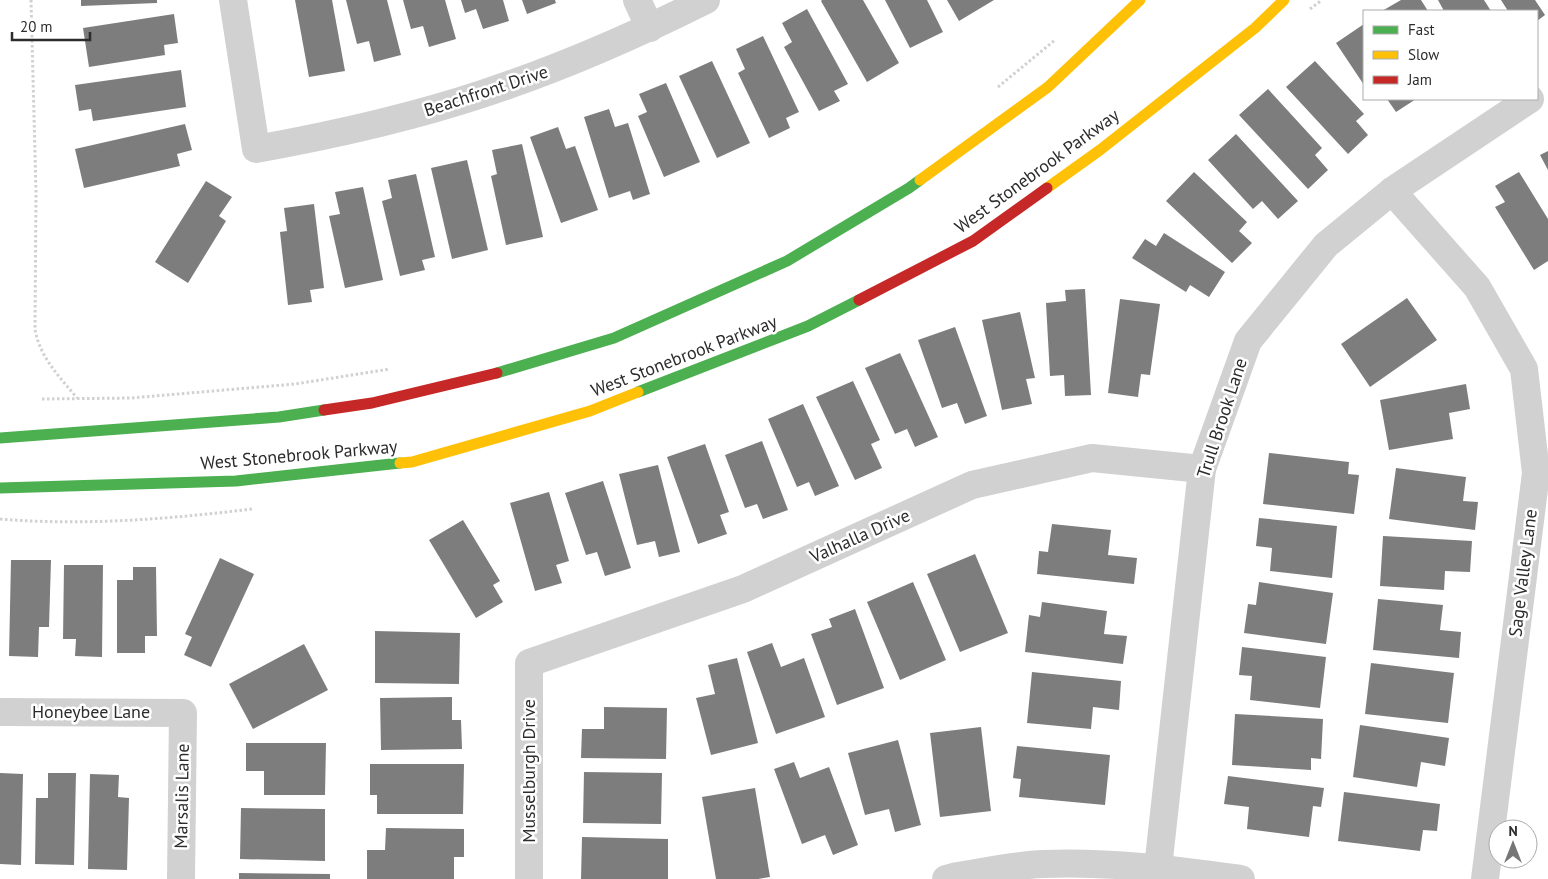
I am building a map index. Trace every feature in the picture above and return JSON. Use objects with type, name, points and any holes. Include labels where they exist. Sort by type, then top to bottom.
[{"type":"street","name":"Beachfront Drive","points":[[233,0],[256,149],[372,126],[486,93],[596,52],[706,0]]},
{"type":"street","points":[[637,0],[650,28]]},
{"type":"street","points":[[0,438],[279,417],[372,403],[509,370],[614,338],[787,261],[909,188],[1048,87],[1140,0]]},
{"type":"street","name":"West Stonebrook Parkway","points":[[0,488],[236,481],[412,462],[590,411],[808,326],[973,241],[1100,150],[1255,28],[1284,0]]},
{"type":"street","name":"Trull Brook Lane","points":[[1158,868],[1202,469],[1248,341],[1326,245],[1392,191],[1528,100]]},
{"type":"street","name":"Sage Valley Lane","points":[[1392,191],[1477,287],[1524,368],[1536,473],[1485,879]]},
{"type":"street","name":"Valhalla Drive","points":[[529,663],[743,589],[972,485],[1092,458],[1202,469]]},
{"type":"street","name":"Musselburgh Drive","points":[[529,663],[529,879]]},
{"type":"street","name":"Honeybee Lane","points":[[0,712],[183,713]]},
{"type":"street","name":"Marsalis Lane","points":[[181,879],[183,713]]},
{"type":"street","points":[[946,879],[1042,864],[1110,864],[1241,879]]},
{"type":"path","points":[[31,0],[36,192],[35,329],[38,344],[51,367],[78,398]]},
{"type":"path","points":[[998,87],[1058,38]]},
{"type":"path","points":[[42,399],[131,398],[295,384],[391,369]]},
{"type":"building","points":[[81,0],[157,0],[157,3],[81,6]]},
{"type":"building","points":[[295,0],[332,0],[345,71],[309,77]]},
{"type":"building","points":[[346,0],[387,0],[401,55],[374,62],[369,41],[357,44]]},
{"type":"building","points":[[403,0],[445,0],[456,39],[429,47],[423,26],[411,29]]},
{"type":"building","points":[[461,0],[503,0],[509,21],[483,29],[476,9],[465,13]]},
{"type":"building","points":[[522,0],[555,0],[556,3],[527,14]]},
{"type":"building","points":[[822,0],[863,0],[899,63],[867,82]]},
{"type":"building","points":[[885,0],[927,0],[943,32],[910,48]]},
{"type":"building","points":[[947,0],[994,0],[959,21]]},
{"type":"building","points":[[1401,0],[1421,0],[1427,10],[1384,10]]},
{"type":"building","points":[[1438,0],[1484,0],[1490,10],[1443,10]]},
{"type":"building","points":[[1501,0],[1535,0],[1545,15],[1538,20],[1538,10],[1507,10]]},
{"type":"building","points":[[807,9],[848,84],[834,91],[840,101],[819,111],[784,47],[792,42],[782,23]]},
{"type":"building","points":[[174,14],[178,43],[164,45],[165,55],[89,67],[83,28]]},
{"type":"building","points":[[1363,25],[1363,84],[1336,43]]},
{"type":"building","points":[[763,36],[799,112],[786,118],[790,128],[769,138],[738,73],[745,69],[736,49]]},
{"type":"building","points":[[712,61],[750,143],[717,158],[679,76]]},
{"type":"building","points":[[1315,61],[1364,114],[1356,121],[1368,135],[1348,154],[1286,87]]},
{"type":"building","points":[[181,70],[186,107],[93,121],[91,109],[79,111],[75,85]]},
{"type":"building","points":[[666,83],[700,162],[664,177],[638,116],[647,112],[639,94]]},
{"type":"building","points":[[1268,89],[1322,148],[1315,155],[1328,170],[1308,189],[1239,115]]},
{"type":"building","points":[[1388,100],[1414,100],[1396,112]]},
{"type":"building","points":[[609,109],[615,127],[628,123],[650,194],[633,200],[630,191],[609,198],[584,117]]},
{"type":"building","points":[[185,124],[192,150],[177,154],[180,166],[84,188],[75,149]]},
{"type":"building","points":[[558,127],[566,149],[575,146],[598,210],[561,223],[530,137]]},
{"type":"building","points":[[1236,134],[1298,201],[1278,219],[1262,201],[1253,209],[1208,160]]},
{"type":"building","points":[[522,144],[543,237],[506,245],[491,176],[497,174],[492,150]]},
{"type":"building","points":[[1548,151],[1548,170],[1540,155]]},
{"type":"building","points":[[467,160],[488,250],[452,259],[431,168]]},
{"type":"building","points":[[1194,172],[1247,222],[1239,231],[1252,243],[1232,263],[1166,201]]},
{"type":"building","points":[[1519,172],[1548,219],[1548,261],[1534,270],[1495,207],[1505,202],[1495,186]]},
{"type":"building","points":[[416,174],[435,257],[422,260],[425,270],[400,276],[382,201],[392,198],[388,180]]},
{"type":"building","points":[[206,181],[232,197],[219,216],[226,221],[188,283],[155,262]]},
{"type":"building","points":[[363,187],[383,280],[345,288],[329,216],[340,214],[335,192]]},
{"type":"building","points":[[314,204],[324,288],[310,290],[312,302],[288,305],[280,232],[287,231],[284,208]]},
{"type":"building","points":[[1164,233],[1225,272],[1209,297],[1190,285],[1186,292],[1132,258],[1145,239],[1156,246]]},
{"type":"building","points":[[1085,289],[1091,395],[1065,396],[1064,375],[1050,376],[1046,303],[1066,301],[1065,290]]},
{"type":"building","points":[[1407,298],[1437,340],[1370,387],[1341,344]]},
{"type":"building","points":[[1120,299],[1160,304],[1150,375],[1141,374],[1138,397],[1108,393]]},
{"type":"building","points":[[1020,312],[1035,378],[1026,379],[1032,404],[1002,410],[982,320]]},
{"type":"building","points":[[955,327],[987,416],[965,424],[957,403],[942,408],[918,340]]},
{"type":"building","points":[[900,353],[938,437],[915,447],[907,429],[895,434],[865,368]]},
{"type":"building","points":[[853,381],[880,440],[871,444],[882,468],[855,480],[816,397]]},
{"type":"building","points":[[1466,384],[1470,409],[1449,413],[1453,439],[1389,450],[1380,400]]},
{"type":"building","points":[[803,404],[839,486],[815,496],[809,482],[797,487],[768,419]]},
{"type":"building","points":[[762,441],[788,510],[763,519],[757,504],[745,508],[725,455]]},
{"type":"building","points":[[705,444],[729,512],[720,515],[727,534],[698,544],[667,457]]},
{"type":"building","points":[[1269,453],[1349,462],[1348,474],[1359,475],[1354,514],[1263,504]]},
{"type":"building","points":[[658,465],[680,552],[659,557],[655,541],[637,545],[619,474]]},
{"type":"building","points":[[1396,468],[1466,477],[1463,501],[1478,502],[1475,530],[1389,519]]},
{"type":"building","points":[[603,481],[631,568],[605,576],[597,552],[586,555],[565,493]]},
{"type":"building","points":[[549,492],[569,561],[556,565],[562,583],[535,591],[510,503]]},
{"type":"building","points":[[1259,518],[1337,526],[1332,578],[1270,571],[1272,548],[1256,546]]},
{"type":"building","points":[[463,520],[500,581],[493,585],[503,602],[476,618],[429,540]]},
{"type":"building","points":[[1052,524],[1111,530],[1108,555],[1137,558],[1134,584],[1037,574],[1039,551],[1048,552]]},
{"type":"building","points":[[1383,536],[1472,541],[1470,572],[1445,571],[1444,590],[1380,586]]},
{"type":"building","points":[[975,554],[1008,633],[960,652],[927,574]]},
{"type":"building","points":[[220,558],[254,574],[211,667],[184,655],[192,637],[185,634]]},
{"type":"building","points":[[11,560],[51,560],[49,627],[39,627],[38,657],[9,656]]},
{"type":"building","points":[[64,565],[103,565],[102,657],[75,656],[76,639],[63,639]]},
{"type":"building","points":[[133,567],[156,567],[157,636],[145,636],[145,653],[117,653],[117,580],[133,580]]},
{"type":"building","points":[[913,582],[946,660],[900,680],[867,602]]},
{"type":"building","points":[[1259,582],[1333,593],[1326,644],[1244,633],[1248,604],[1256,605]]},
{"type":"building","points":[[1378,599],[1443,605],[1440,630],[1461,632],[1459,658],[1373,650]]},
{"type":"building","points":[[1042,602],[1107,611],[1104,634],[1127,636],[1123,664],[1025,652],[1029,615],[1040,617]]},
{"type":"building","points":[[855,609],[884,688],[837,705],[811,634],[832,627],[829,619]]},
{"type":"building","points":[[375,631],[460,633],[459,684],[375,683]]},
{"type":"building","points":[[772,643],[781,667],[804,658],[825,717],[776,734],[747,652]]},
{"type":"building","points":[[304,644],[328,690],[253,729],[229,684]]},
{"type":"building","points":[[1242,647],[1326,657],[1320,708],[1250,700],[1252,676],[1239,675]]},
{"type":"building","points":[[737,658],[758,743],[711,755],[696,698],[715,694],[708,665]]},
{"type":"building","points":[[1371,663],[1454,673],[1448,723],[1365,714]]},
{"type":"building","points":[[1032,672],[1121,681],[1119,710],[1093,707],[1091,729],[1027,723]]},
{"type":"building","points":[[452,697],[452,720],[461,720],[462,749],[381,750],[380,698]]},
{"type":"building","points":[[604,707],[667,708],[666,759],[581,758],[582,729],[604,729]]},
{"type":"building","points":[[1235,714],[1323,719],[1321,759],[1311,758],[1311,770],[1232,765]]},
{"type":"building","points":[[1360,725],[1449,738],[1445,766],[1421,762],[1417,787],[1353,777]]},
{"type":"building","points":[[981,727],[991,811],[940,817],[930,733]]},
{"type":"building","points":[[898,740],[921,825],[895,832],[889,809],[865,815],[848,753]]},
{"type":"building","points":[[246,743],[326,743],[325,795],[264,795],[264,771],[246,771]]},
{"type":"building","points":[[1017,746],[1110,755],[1105,805],[1019,797],[1021,779],[1013,778]]},
{"type":"building","points":[[794,762],[800,778],[829,767],[858,845],[833,855],[825,835],[802,844],[774,769]]},
{"type":"building","points":[[370,764],[464,764],[463,814],[377,814],[377,795],[370,795]]},
{"type":"building","points":[[584,772],[662,773],[661,824],[583,823]]},
{"type":"building","points":[[0,773],[23,774],[21,865],[0,864]]},
{"type":"building","points":[[48,773],[76,773],[74,865],[35,864],[36,798],[48,798]]},
{"type":"building","points":[[90,774],[119,775],[118,797],[129,798],[127,870],[88,869]]},
{"type":"building","points":[[1228,776],[1324,788],[1321,807],[1313,806],[1309,837],[1247,829],[1249,807],[1224,804]]},
{"type":"building","points":[[755,788],[770,877],[758,879],[716,879],[702,797]]},
{"type":"building","points":[[1344,792],[1440,804],[1437,831],[1423,830],[1420,851],[1338,841]]},
{"type":"building","points":[[241,808],[325,809],[325,861],[240,859]]},
{"type":"building","points":[[386,828],[464,829],[464,857],[454,857],[454,879],[367,879],[367,850],[385,850]]},
{"type":"building","points":[[582,837],[668,839],[668,879],[581,879]]},
{"type":"building","points":[[239,873],[330,874],[330,879],[239,879]]},
{"type":"traffic: fast","points":[[497,373],[614,338],[787,261],[920,180]]},
{"type":"traffic: fast","points":[[638,392],[808,326],[859,300]]},
{"type":"traffic: fast","points":[[0,438],[279,417],[324,410]]},
{"type":"traffic: fast","points":[[0,488],[236,481],[400,463]]},
{"type":"traffic: slow","points":[[920,180],[1048,87],[1140,0]]},
{"type":"traffic: slow","points":[[1047,188],[1100,150],[1255,28],[1284,0]]},
{"type":"traffic: slow","points":[[400,463],[412,462],[590,411],[638,392]]},
{"type":"traffic: jam","points":[[859,300],[973,241],[1047,188]]},
{"type":"traffic: jam","points":[[324,410],[372,403],[497,373]]}]
